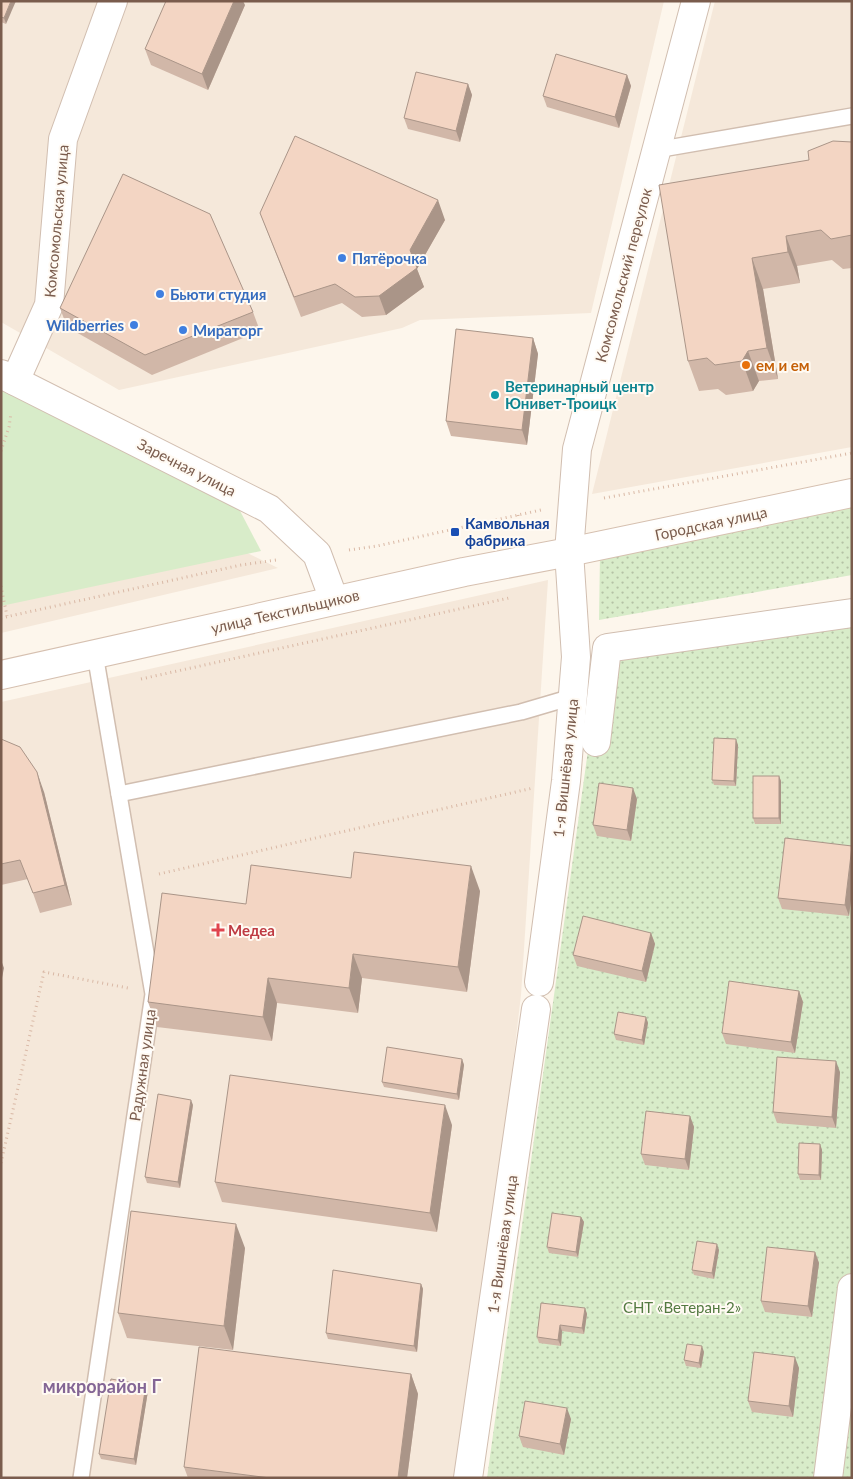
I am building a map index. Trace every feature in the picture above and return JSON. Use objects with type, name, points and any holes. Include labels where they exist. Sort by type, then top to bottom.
[{"type":"street","name":"Комсомольская улица","points":[[8,378],[49,305],[63,139],[113,1]]},
{"type":"street","name":"Комсомольский переулок","points":[[570,552],[577,449],[696,1]]},
{"type":"street","name":"Заречная улица","points":[[8,378],[269,509],[317,554],[334,600]]},
{"type":"street","name":"Городская улица","points":[[570,552],[852,493]]},
{"type":"street","name":"улица Текстильщиков","points":[[1,675],[334,600],[570,552]]},
{"type":"street","name":"1-я Вишнёвая улица","points":[[539,982],[566,781],[576,657],[570,552]]},
{"type":"street","points":[[596,742],[607,648],[852,613]]},
{"type":"street","name":"1-я Вишнёвая улица","points":[[468,1478],[536,1009]]},
{"type":"street","points":[[828,1478],[852,1288]]},
{"type":"lane","points":[[656,150],[852,116]]},
{"type":"lane","name":"Радужная улица","points":[[81,1478],[153,994],[95,654]]},
{"type":"lane","points":[[119,794],[521,712],[572,697]]},
{"type":"path","points":[[1,451],[9,427],[8,378]]},
{"type":"path","points":[[1,618],[241,565],[377,546],[572,504],[852,453]]},
{"type":"path","points":[[1,586],[7,616]]},
{"type":"path","points":[[141,679],[509,598]]},
{"type":"path","points":[[134,880],[566,781]]},
{"type":"path","points":[[1,1163],[44,972],[153,994]]},
{"type":"shaded area","points":[[1,1],[664,1],[591,313],[420,320],[402,328],[119,390],[1,322]]},
{"type":"shaded area","points":[[715,1],[852,1],[852,447],[592,494]]},
{"type":"shaded area","points":[[1,433],[278,568],[1,633]]},
{"type":"shaded area","points":[[548,580],[521,995],[464,1478],[1,1478],[1,702]]},
{"type":"green space","points":[[1,383],[238,507],[261,551],[1,606]]},
{"type":"green space","points":[[852,506],[852,575],[599,620],[600,554]]},
{"type":"green space","name":"СНТ «Ветеран-2»","points":[[852,624],[852,1478],[487,1478],[600,664]]},
{"type":"building","points":[[1,1],[11,1],[4,18],[1,17]]},
{"type":"building","points":[[166,1],[234,1],[202,74],[145,49]]},
{"type":"building","points":[[556,54],[627,75],[615,117],[543,96]]},
{"type":"building","points":[[416,72],[468,84],[456,131],[404,118]]},
{"type":"building","points":[[295,136],[438,200],[410,250],[417,268],[379,296],[355,297],[335,284],[294,297],[260,213]]},
{"type":"building","points":[[833,141],[852,142],[852,235],[831,239],[821,230],[786,236],[788,252],[752,258],[767,348],[748,351],[742,361],[715,365],[707,358],[688,361],[659,185],[809,160],[808,151]]},
{"type":"building","points":[[123,174],[210,214],[253,312],[145,355],[60,308]]},
{"type":"building","name":"Ветеринарный центр Юнивет-Троицк","points":[[456,329],[533,338],[522,430],[446,421]]},
{"type":"building","points":[[714,738],[736,739],[734,781],[712,780]]},
{"type":"building","points":[[1,739],[20,747],[37,772],[65,885],[33,893],[20,860],[1,864]]},
{"type":"building","points":[[753,776],[779,776],[779,818],[753,818]]},
{"type":"building","points":[[599,783],[633,788],[627,830],[593,825]]},
{"type":"building","points":[[785,838],[852,846],[845,905],[778,898]]},
{"type":"building","points":[[354,852],[471,866],[458,967],[353,954],[349,988],[268,978],[263,1017],[148,1002],[162,893],[246,904],[251,865],[351,878]]},
{"type":"building","points":[[583,916],[651,933],[642,971],[573,955]]},
{"type":"building","points":[[729,981],[799,991],[791,1042],[722,1033]]},
{"type":"building","points":[[618,1012],[646,1017],[642,1040],[614,1034]]},
{"type":"building","points":[[387,1047],[462,1059],[457,1094],[382,1082]]},
{"type":"building","points":[[777,1057],[836,1061],[832,1117],[773,1112]]},
{"type":"building","points":[[230,1075],[445,1105],[430,1213],[215,1182]]},
{"type":"building","points":[[158,1094],[191,1100],[178,1182],[145,1177]]},
{"type":"building","points":[[646,1111],[690,1116],[685,1159],[641,1154]]},
{"type":"building","points":[[799,1143],[820,1144],[819,1175],[798,1174]]},
{"type":"building","points":[[131,1211],[236,1224],[224,1326],[118,1313]]},
{"type":"building","points":[[552,1213],[581,1217],[576,1252],[547,1247]]},
{"type":"building","points":[[697,1241],[717,1244],[712,1273],[692,1270]]},
{"type":"building","points":[[767,1247],[815,1252],[808,1306],[761,1301]]},
{"type":"building","points":[[333,1270],[421,1284],[414,1346],[326,1333]]},
{"type":"building","points":[[541,1303],[585,1308],[582,1328],[560,1325],[558,1340],[537,1337]]},
{"type":"building","points":[[687,1344],[702,1346],[699,1363],[684,1360]]},
{"type":"building","points":[[199,1347],[411,1374],[398,1478],[270,1478],[184,1467]]},
{"type":"building","points":[[754,1352],[795,1357],[789,1406],[748,1401]]},
{"type":"building","points":[[111,1379],[146,1385],[134,1459],[99,1454]]},
{"type":"building","points":[[525,1401],[567,1408],[560,1444],[519,1436]]},
{"type":"place","name":"Пятёрочка","points":[[342,258]]},
{"type":"place","name":"Бьюти студия","points":[[160,294]]},
{"type":"place","name":"Wildberries","points":[[134,325]]},
{"type":"place","name":"Мираторг","points":[[183,330]]},
{"type":"place","name":"ем и ем","points":[[746,365]]},
{"type":"place","name":"Ветеринарный центр Юнивет-Троицк","points":[[495,395]]},
{"type":"place","name":"Камвольная фабрика","points":[[455,532]]},
{"type":"place","name":"Медеа","points":[[218,930]]},
{"type":"district","name":"микрорайон Г","points":[[102,1386]]}]
